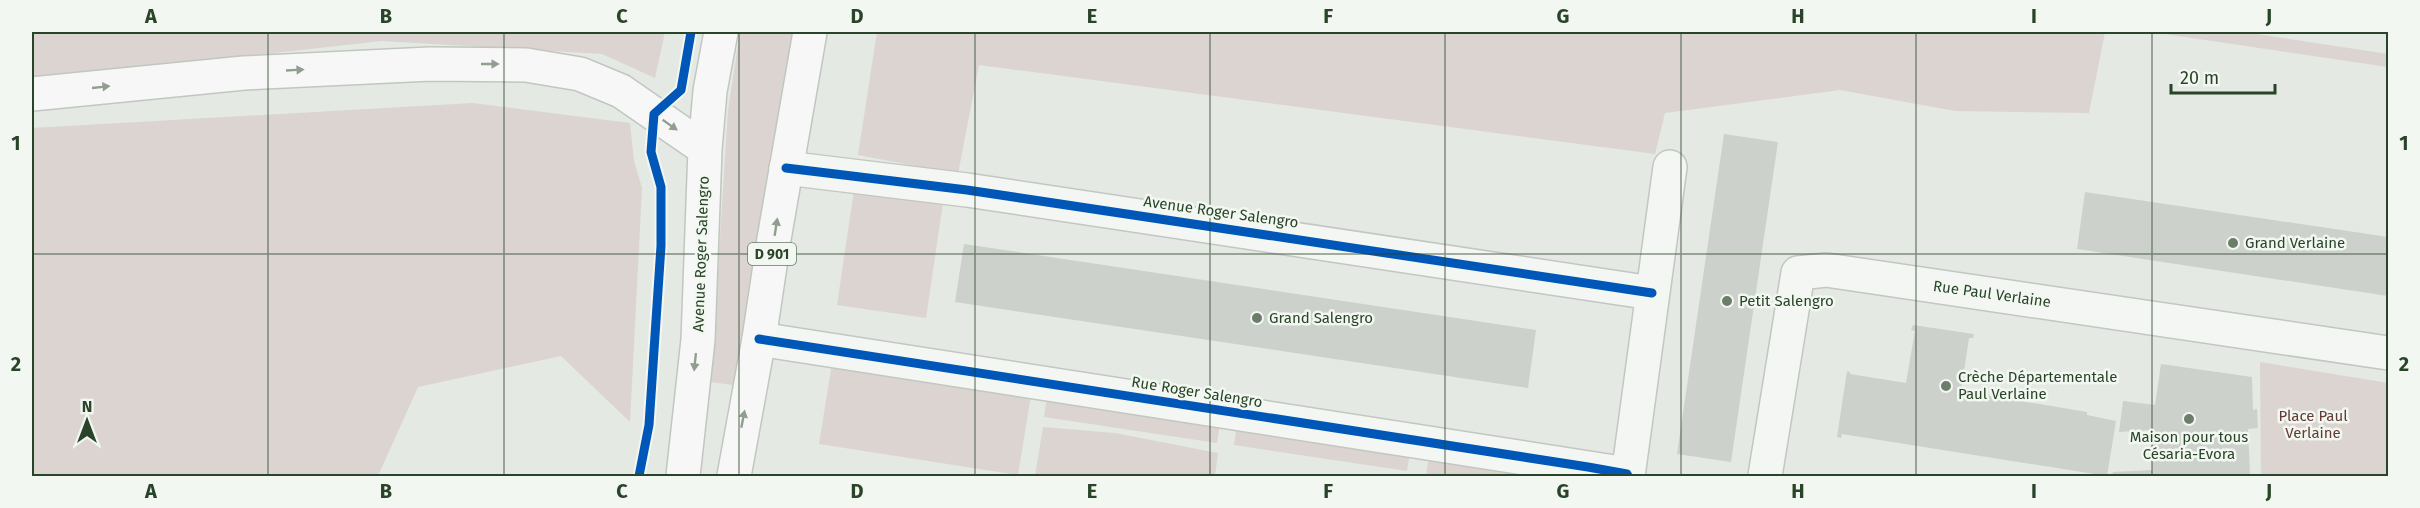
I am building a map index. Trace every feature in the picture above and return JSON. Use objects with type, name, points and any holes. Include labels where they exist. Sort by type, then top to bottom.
[{"type":"main road","name":"Avenue Roger Salengro","points":[[683,477],[698,340],[705,149],[710,91],[721,32]]},
{"type":"main road","name":"D 901","points":[[734,477],[810,32]]},
{"type":"main road","points":[[32,94],[244,73],[430,64],[526,64],[580,74],[621,91],[705,149]]},
{"type":"street","points":[[1627,475],[1670,166]]},
{"type":"street","name":"Avenue Roger Salengro","points":[[786,168],[967,190],[1652,293]]},
{"type":"street","name":"Rue Paul Verlaine","points":[[1765,477],[1798,273],[1826,270],[2388,353]]},
{"type":"street","name":"Rue Roger Salengro","points":[[759,339],[1627,475]]},
{"type":"green space","points":[[32,32],[665,32],[655,78],[602,54],[382,41],[32,80]]},
{"type":"green space","points":[[740,32],[801,32],[743,365],[732,385],[711,382],[728,110]]},
{"type":"green space","points":[[877,32],[2105,32],[2089,113],[1955,111],[1840,90],[1665,113],[1655,154],[979,65],[958,174],[858,155]]},
{"type":"green space","points":[[2151,32],[2244,32],[2388,54],[2388,67]]},
{"type":"green space","points":[[473,103],[630,123],[634,161],[642,188],[630,422],[561,356],[418,387],[378,476],[32,476],[32,128]]},
{"type":"green space","points":[[854,190],[943,203],[926,318],[837,305]]},
{"type":"green space","points":[[833,357],[1032,389],[1018,475],[819,444]]},
{"type":"green space","name":"Place Paul Verlaine","points":[[2260,362],[2388,383],[2388,476],[2261,476]]},
{"type":"green space","points":[[1048,391],[1221,417],[1217,443],[1044,417]]},
{"type":"green space","points":[[1238,419],[1411,445],[1407,471],[1234,445]]},
{"type":"green space","points":[[1043,427],[1115,433],[1218,453],[1215,476],[1035,476]]},
{"type":"green space","points":[[1430,448],[1568,476],[1426,476]]},
{"type":"building","name":"Petit Salengro","points":[[1724,134],[1778,142],[1731,462],[1677,454]]},
{"type":"building","name":"Grand Verlaine","points":[[2085,192],[2388,237],[2388,296],[2077,249]]},
{"type":"building","name":"Grand Salengro","points":[[964,244],[1536,330],[1528,388],[955,302]]},
{"type":"building","points":[[1913,325],[1974,334],[1973,338],[1969,338],[1961,391],[2087,412],[2087,415],[2116,421],[2107,476],[1842,434],[1841,438],[1837,437],[1847,371],[1850,374],[1906,383],[1915,331],[1911,330]]},
{"type":"building","name":"Maison pour tous Césaria-Evora","points":[[2161,364],[2252,377],[2253,410],[2257,409],[2258,428],[2248,429],[2250,476],[2112,476],[2113,472],[2152,470],[2152,430],[2119,432],[2123,401],[2155,405]]},
{"type":"cycle path","points":[[639,476],[649,425],[661,246],[661,187],[651,152],[654,114],[681,90],[691,32]]},
{"type":"cycle path","points":[[786,168],[967,190],[1652,293]]},
{"type":"cycle path","points":[[759,339],[1588,467],[1628,476]]},
{"type":"place","name":"Grand Verlaine","points":[[2233,243]]},
{"type":"place","name":"Petit Salengro","points":[[1727,301]]},
{"type":"place","name":"Grand Salengro","points":[[1257,318]]},
{"type":"place","name":"Crèche Départementale Paul Verlaine","points":[[1946,386]]},
{"type":"place","name":"Maison pour tous Césaria-Evora","points":[[2189,419]]}]
